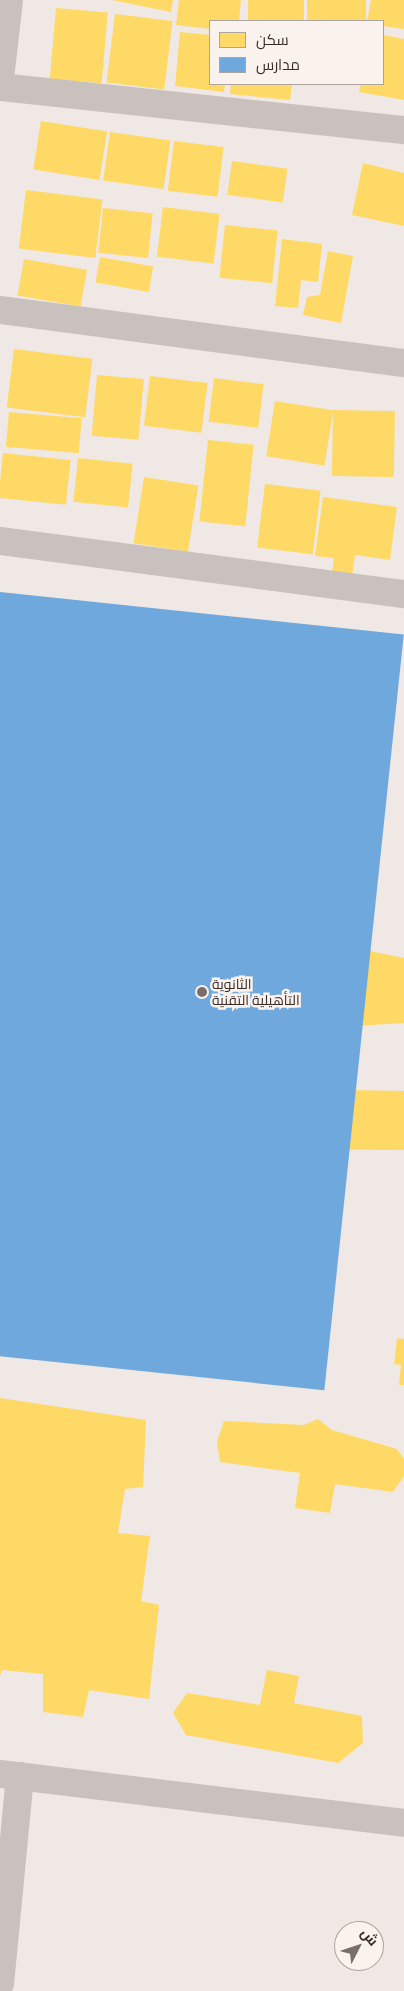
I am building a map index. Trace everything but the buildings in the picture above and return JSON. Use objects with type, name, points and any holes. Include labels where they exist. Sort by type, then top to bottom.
[{"type":"street","points":[[0,79],[9,0]]},
{"type":"street","points":[[0,87],[404,130]]},
{"type":"street","points":[[0,310],[404,362]]},
{"type":"street","points":[[0,541],[404,594]]},
{"type":"street","points":[[0,1984],[10,1775],[404,1823]]},
{"type":"place","name":"الثانوية التأهيلية التقنية","points":[[202,992]]}]
